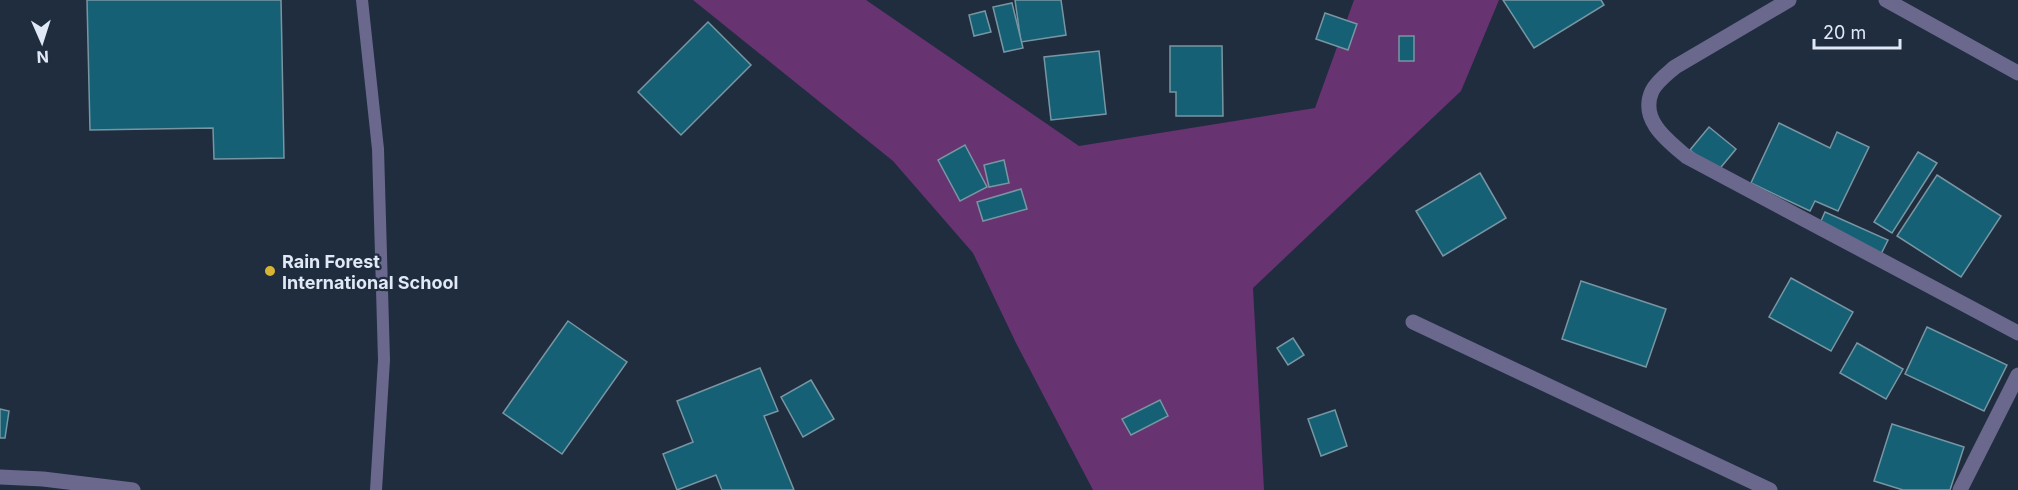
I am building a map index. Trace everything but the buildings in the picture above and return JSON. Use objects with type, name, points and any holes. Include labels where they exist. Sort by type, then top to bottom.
[{"type":"street","points":[[1789,0],[1675,67],[1660,80],[1652,92],[1649,105],[1651,118],[1660,134],[1687,157],[2018,333]]},
{"type":"street","points":[[1886,0],[2018,74]]},
{"type":"street","points":[[1413,322],[1770,490]]},
{"type":"street","points":[[1960,490],[2018,375]]},
{"type":"street","points":[[0,477],[43,479],[133,490]]},
{"type":"lane","points":[[362,0],[378,149],[384,360],[376,490]]},
{"type":"shaded area","points":[[693,0],[866,0],[1079,146],[1315,108],[1354,0],[1499,0],[1461,91],[1253,288],[1264,490],[1093,490],[1016,343],[973,253],[893,161]]},
{"type":"place","name":"Rain Forest International School","points":[[270,271]]}]
